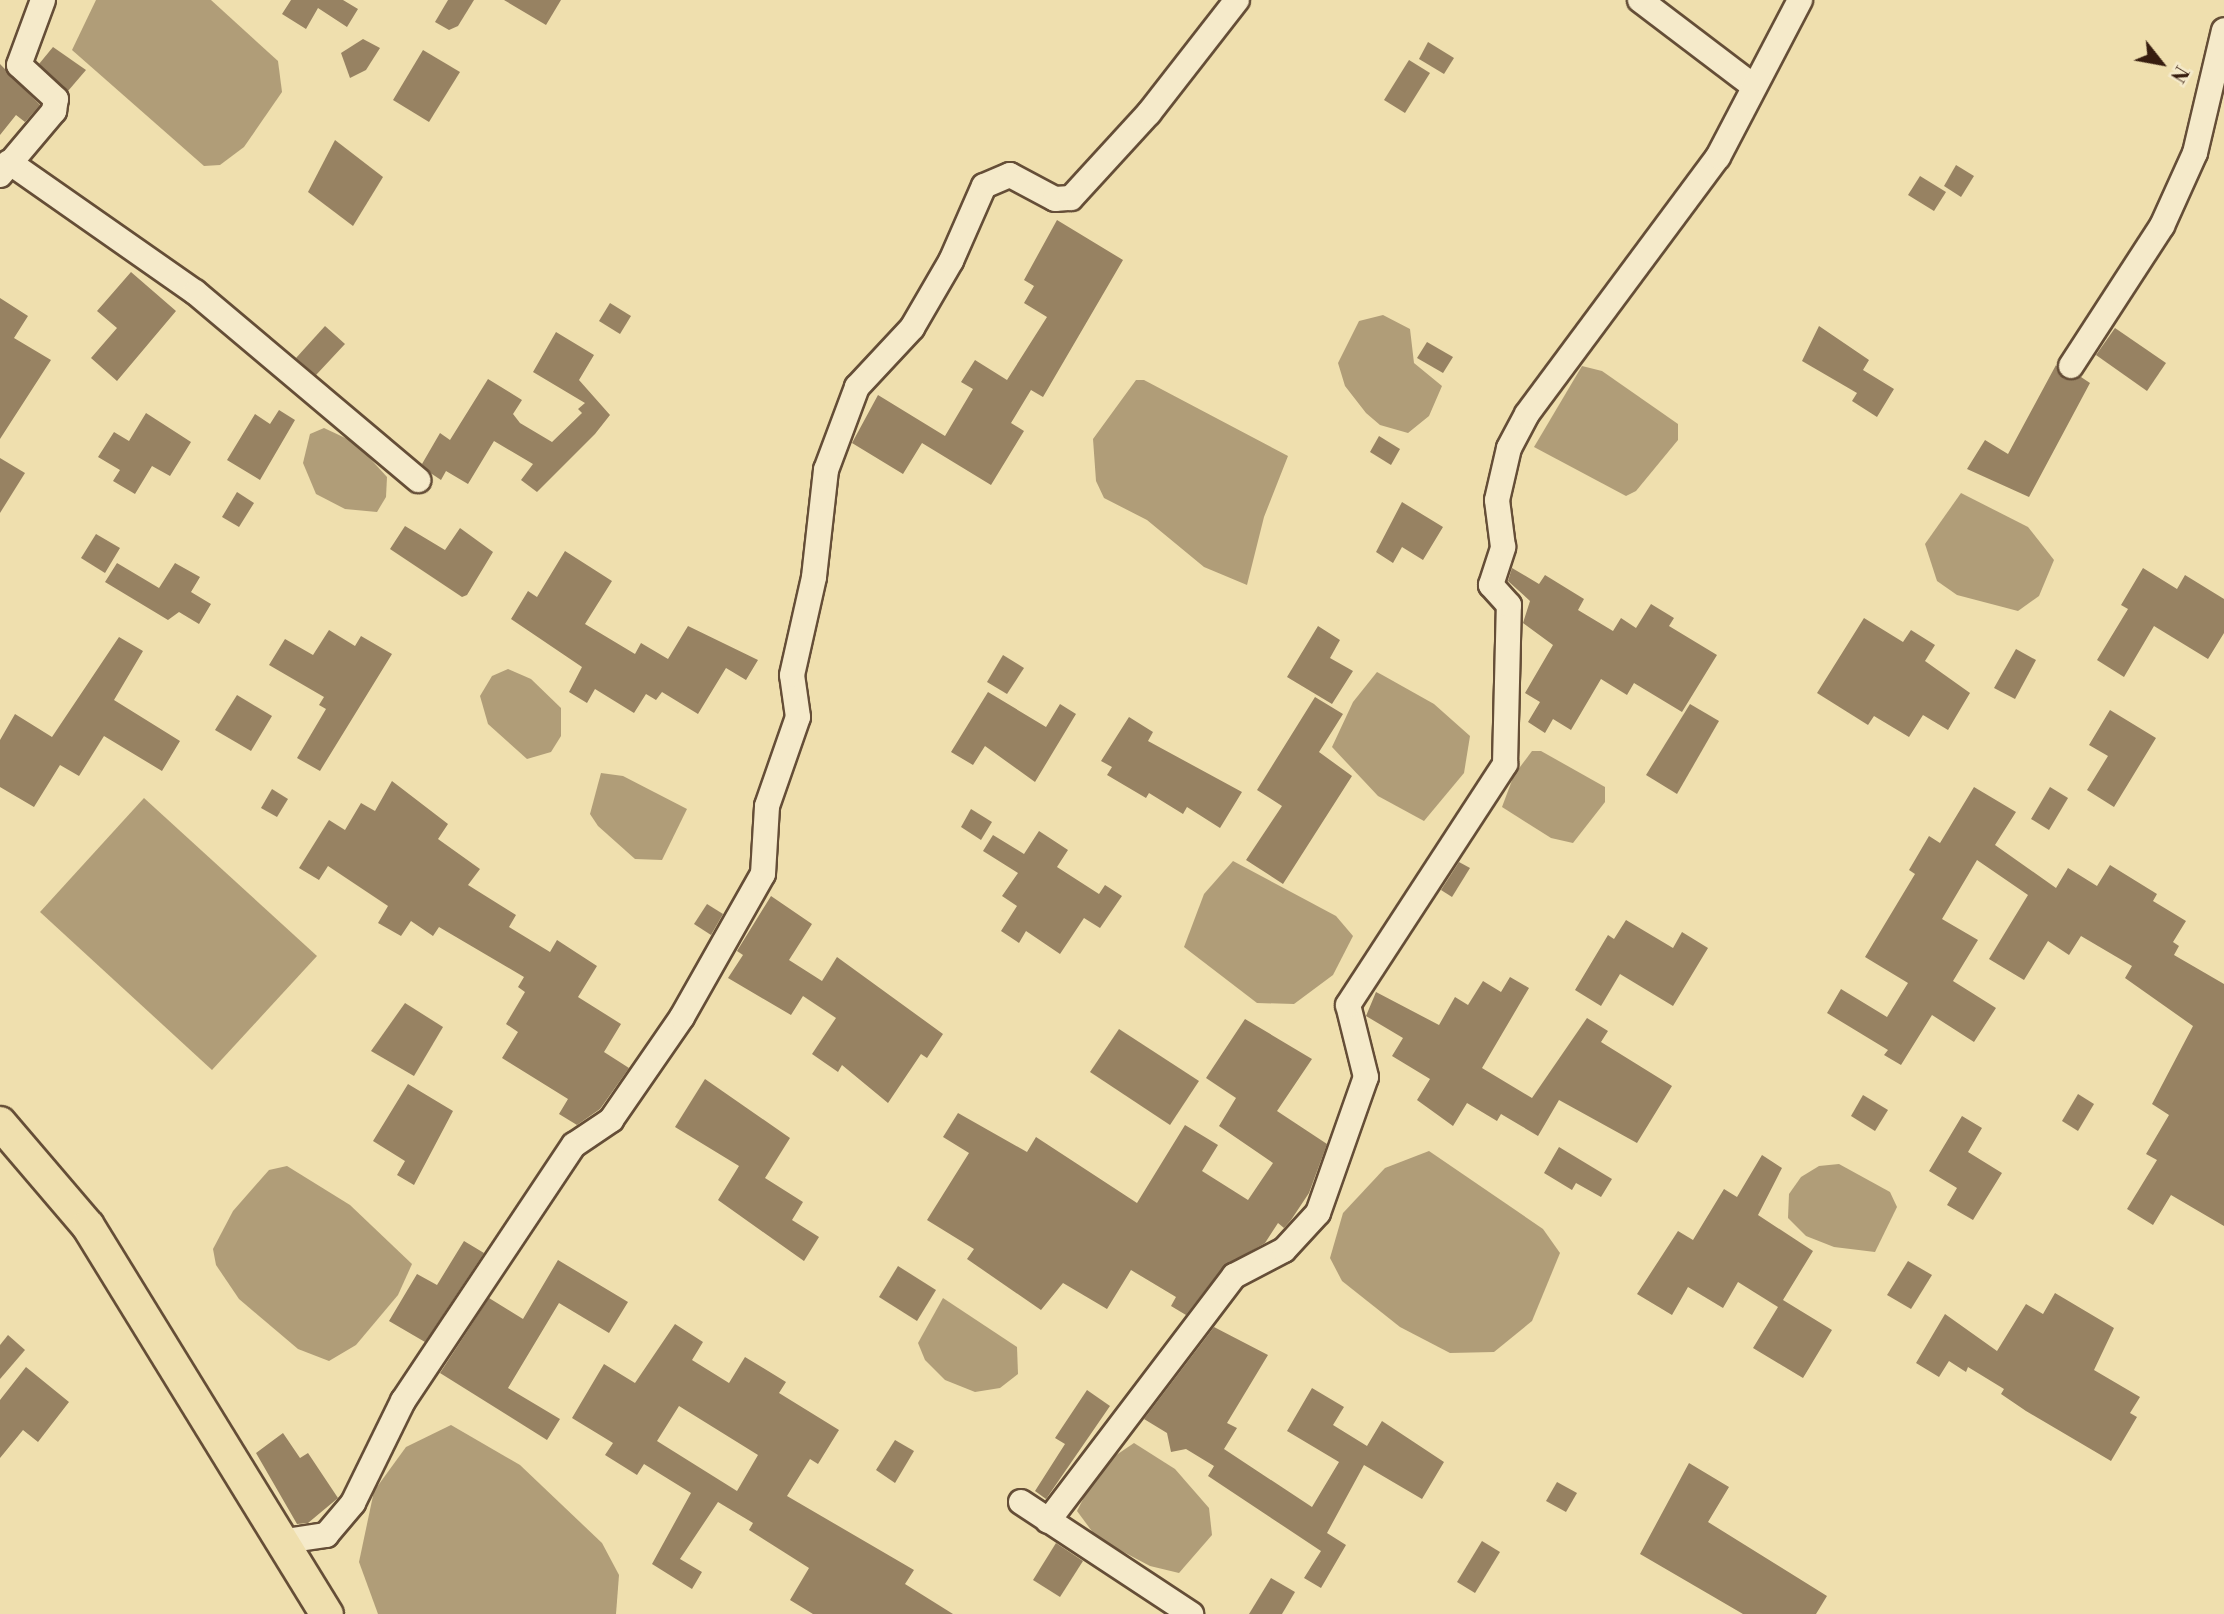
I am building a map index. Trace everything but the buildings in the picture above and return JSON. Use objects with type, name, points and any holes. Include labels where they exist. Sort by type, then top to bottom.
[{"type":"main road","points":[[0,1123],[88,1226],[279,1542],[327,1614]]},
{"type":"street","points":[[43,0],[19,65],[57,99],[54,111],[5,169],[195,292],[418,480]]},
{"type":"street","points":[[279,1542],[326,1535],[353,1503],[403,1401],[573,1145],[611,1120],[682,1017],[763,874],[767,806],[798,718],[792,676],[814,577],[826,470],[857,387],[912,328],[951,261],[984,187],[1010,175],[1055,199],[1071,198],[1149,113],[1237,0]]},
{"type":"street","points":[[1640,0],[1752,85]]},
{"type":"street","points":[[1048,1521],[1234,1276],[1284,1250],[1318,1213],[1366,1077],[1348,1005],[1505,764],[1509,605],[1491,585],[1503,547],[1497,500],[1509,448],[1535,403],[1718,157],[1752,85],[1800,0]]},
{"type":"street","points":[[2071,366],[2162,226],[2194,153],[2224,30]]},
{"type":"street","points":[[1021,1502],[1191,1614]]},
{"type":"shaded area","points":[[96,0],[211,0],[278,61],[282,92],[244,147],[220,165],[204,166],[72,50]]},
{"type":"shaded area","points":[[1383,315],[1410,329],[1414,363],[1442,386],[1429,416],[1408,433],[1380,425],[1366,413],[1345,386],[1338,363],[1359,321]]},
{"type":"shaded area","points":[[1582,366],[1602,371],[1678,424],[1678,440],[1636,491],[1626,496],[1534,447]]},
{"type":"shaded area","points":[[1136,380],[1144,380],[1288,456],[1264,517],[1247,585],[1204,567],[1147,520],[1104,498],[1096,481],[1093,439]]},
{"type":"shaded area","points":[[324,428],[356,443],[387,477],[386,497],[377,512],[345,509],[316,494],[303,463],[310,434]]},
{"type":"shaded area","points":[[1961,493],[2028,527],[2054,560],[2039,596],[2018,611],[1957,595],[1937,581],[1925,544]]},
{"type":"shaded area","points":[[508,669],[531,679],[561,708],[561,736],[551,752],[527,759],[488,724],[480,696],[492,676]]},
{"type":"shaded area","points":[[1377,672],[1434,704],[1470,736],[1464,773],[1424,821],[1378,796],[1332,747],[1353,702]]},
{"type":"shaded area","points":[[1532,751],[1541,751],[1605,787],[1605,802],[1573,843],[1551,838],[1502,807],[1514,775]]},
{"type":"shaded area","points":[[601,773],[623,776],[687,809],[662,860],[635,859],[598,826],[590,814]]},
{"type":"shaded area","points":[[144,798],[317,956],[212,1070],[40,912]]},
{"type":"shaded area","points":[[1233,861],[1336,916],[1353,936],[1333,975],[1294,1004],[1257,1003],[1184,947],[1204,894]]},
{"type":"shaded area","points":[[1429,1151],[1543,1229],[1560,1253],[1532,1321],[1494,1352],[1450,1353],[1400,1327],[1342,1281],[1330,1258],[1343,1213],[1385,1168]]},
{"type":"shaded area","points":[[1839,1164],[1890,1192],[1897,1207],[1875,1252],[1834,1247],[1806,1236],[1788,1218],[1789,1194],[1801,1177],[1819,1166]]},
{"type":"shaded area","points":[[287,1166],[350,1205],[412,1264],[398,1295],[356,1345],[329,1361],[298,1349],[239,1299],[216,1265],[213,1249],[233,1211],[269,1170]]},
{"type":"shaded area","points":[[943,1298],[1017,1347],[1018,1374],[1000,1388],[975,1392],[945,1380],[925,1360],[918,1343]]},
{"type":"shaded area","points":[[451,1425],[520,1465],[602,1543],[619,1575],[616,1614],[378,1614],[359,1562],[374,1491],[406,1447]]},
{"type":"shaded area","points":[[1134,1443],[1175,1469],[1209,1508],[1212,1535],[1179,1573],[1150,1566],[1097,1538],[1077,1511],[1100,1466]]}]
